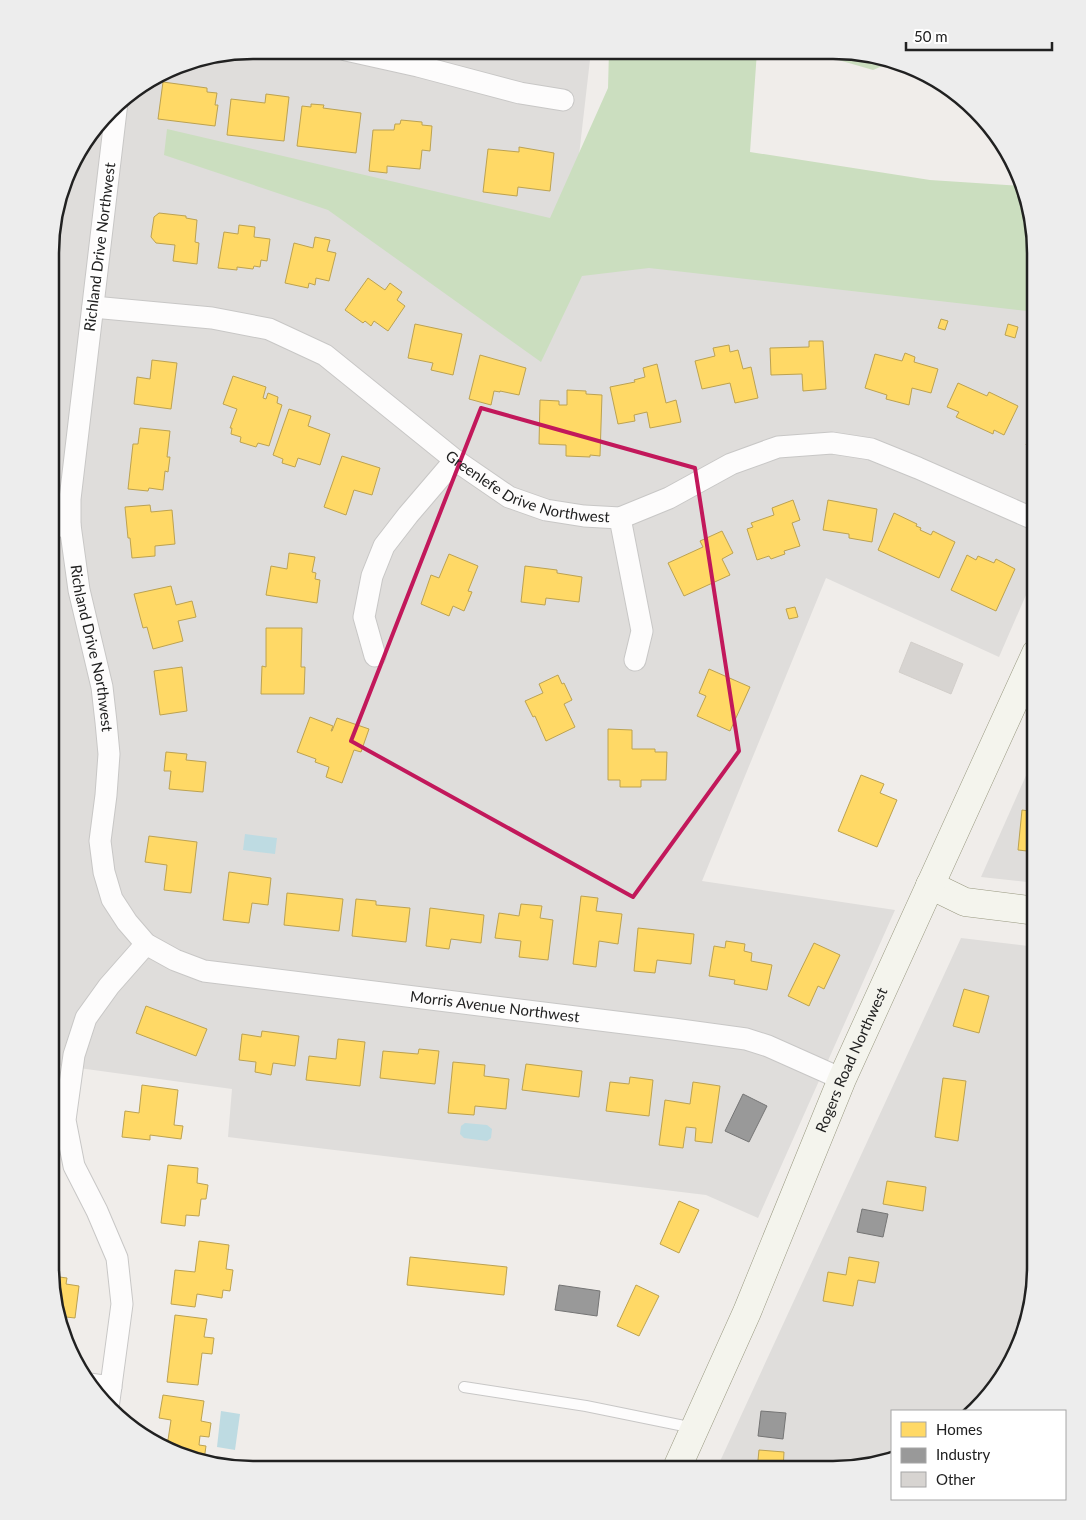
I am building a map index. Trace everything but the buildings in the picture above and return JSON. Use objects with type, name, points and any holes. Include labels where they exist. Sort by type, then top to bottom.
[{"type":"street","points":[[386,59],[520,93],[563,100]]},
{"type":"street","name":"Richland Drive Northwest","points":[[116,115],[70,499],[61,526],[79,590],[102,687],[109,754],[100,841],[104,872],[112,899],[146,944]]},
{"type":"street","name":"Greenlefe Drive Northwest","points":[[94,307],[212,318],[269,329],[325,355],[455,460],[510,497],[546,510],[584,516],[620,518],[668,498],[731,464],[778,447],[832,443],[871,449],[1027,516]]},
{"type":"street","points":[[375,656],[364,617],[372,576],[384,546],[455,460]]},
{"type":"street","points":[[620,518],[642,631],[635,660]]},
{"type":"street","name":"Rogers Road Northwest","points":[[680,1461],[751,1303],[842,1079],[1027,673]]},
{"type":"street","points":[[930,885],[965,902],[1027,910]]},
{"type":"street","points":[[109,1398],[122,1304],[117,1258],[97,1211],[74,1166],[65,1120],[74,1055],[86,1018],[109,986],[146,944]]},
{"type":"street","name":"Morris Avenue Northwest","points":[[146,944],[175,960],[204,971],[663,1027],[746,1039],[768,1046],[842,1079]]},
{"type":"street","points":[[99,1385],[111,1387]]},
{"type":"lane","points":[[464,1386],[586,1406],[695,1428]]},
{"type":"highlighted area","points":[[481,408],[695,468],[739,751],[633,897],[351,741]]},
{"type":"shaded area","points":[[590,59],[569,242],[1027,284],[1027,593],[999,657],[826,578],[702,881],[895,910],[758,1218],[706,1195],[228,1137],[232,1089],[59,1065],[59,240],[62,215],[73,178],[91,145],[115,115],[145,91],[178,73],[202,65],[227,60]]},
{"type":"shaded area","points":[[1027,773],[1027,882],[981,877]]},
{"type":"shaded area","points":[[961,938],[1027,946],[1027,1280],[1024,1305],[1013,1342],[995,1375],[965,1410],[891,1410],[891,1453],[884,1455],[846,1461],[720,1461]]},
{"type":"green space","points":[[609,59],[756,59],[750,152],[930,180],[1016,186],[1026,227],[1027,311],[649,268],[582,276],[541,362],[328,210],[164,155],[167,129],[550,218],[608,88]]},
{"type":"green space","points":[[835,59],[859,60],[884,65],[873,70]]},
{"type":"water","points":[[245,834],[277,838],[275,854],[243,850]]},
{"type":"water","points":[[465,1123],[487,1125],[492,1129],[491,1138],[487,1141],[464,1138],[460,1134],[461,1126]]},
{"type":"water","points":[[221,1411],[240,1414],[235,1450],[217,1447]]}]
